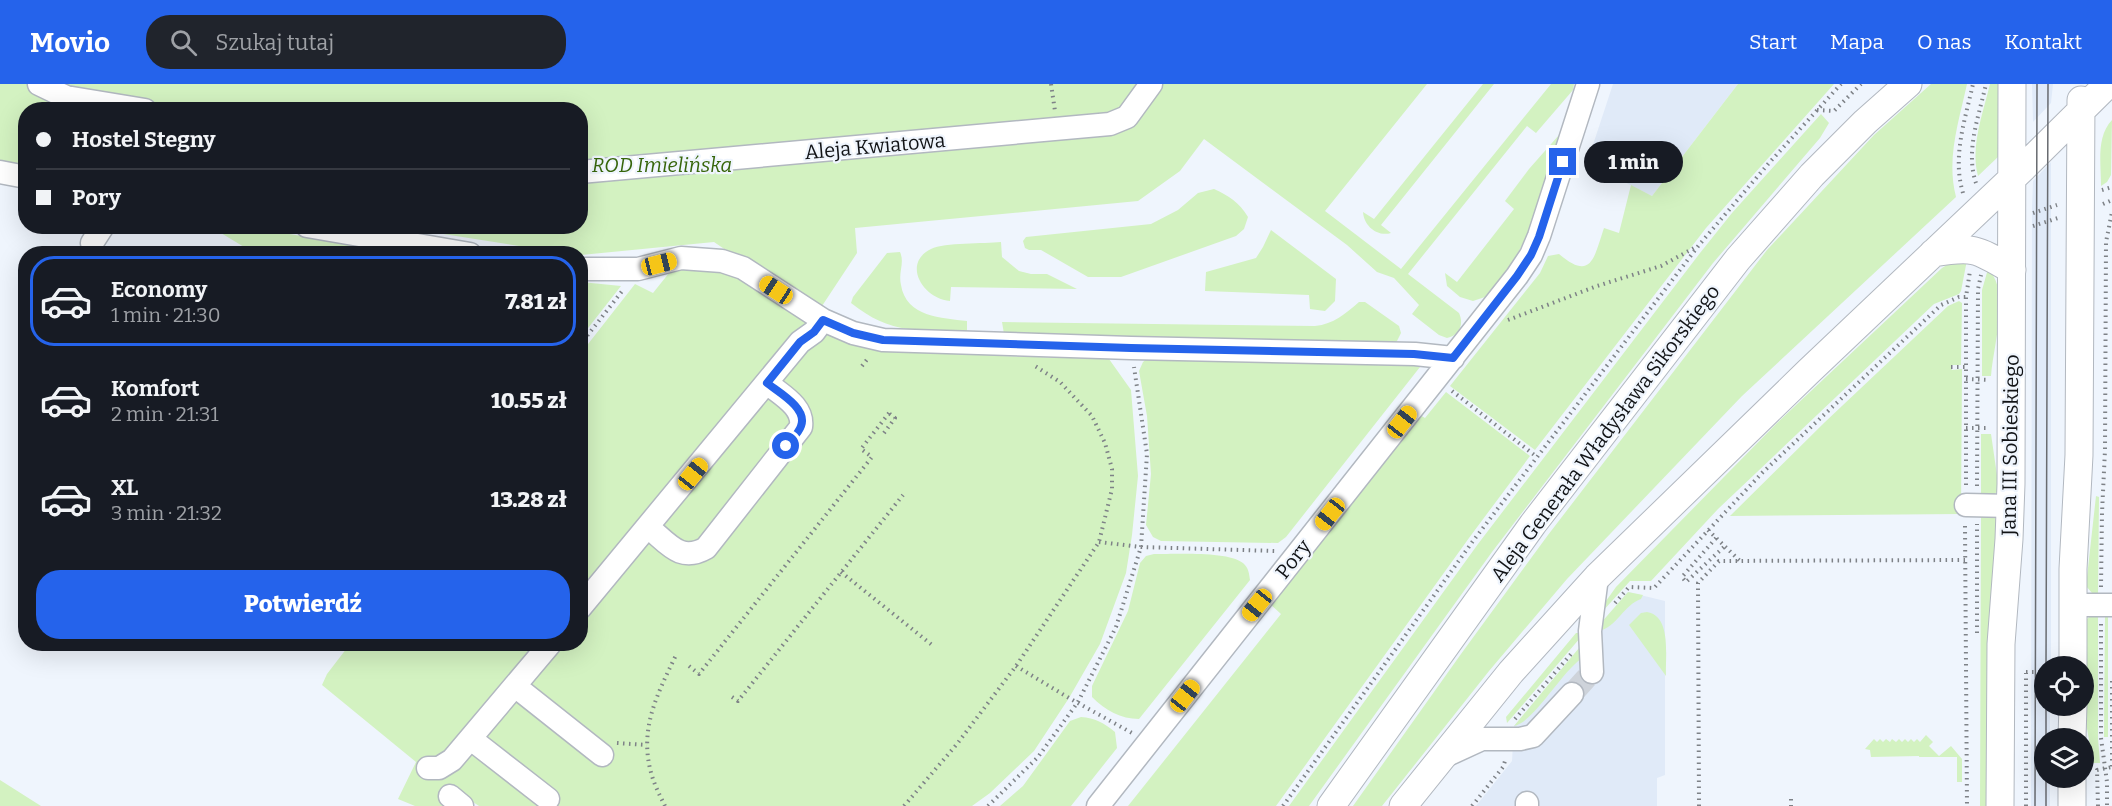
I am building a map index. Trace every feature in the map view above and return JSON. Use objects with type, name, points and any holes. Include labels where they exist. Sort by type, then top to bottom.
[{"type":"main road","name":"Aleja Generała Władysława Sikorskiego","points":[[1331,806],[1533,524],[1725,276],[1782,207],[1812,175],[1865,122],[1908,84]]},
{"type":"main road","name":"Jana III Sobieskiego","points":[[2000,806],[2001,644],[2011,506],[2012,84]]},
{"type":"main road","points":[[1403,806],[1511,672],[1597,577],[1808,372],[2012,179],[2081,97],[2108,84]]},
{"type":"main road","points":[[2073,656],[2079,454],[2081,97]]},
{"type":"main road","points":[[1934,253],[1961,248],[1970,249],[1983,253],[2012,270]]},
{"type":"main road","points":[[2072,788],[2072,806]]},
{"type":"street","points":[[39,84],[65,102]]},
{"type":"street","name":"Aleja Kwiatowa","points":[[588,171],[1110,124],[1127,117],[1151,84]]},
{"type":"street","name":"Pory","points":[[1098,806],[1517,276],[1531,255],[1546,218],[1588,84]]},
{"type":"street","points":[[0,172],[18,175]]},
{"type":"street","points":[[354,234],[424,246]]},
{"type":"street","points":[[588,269],[638,269],[681,258],[731,262],[823,320],[853,333],[883,340],[1414,354],[1453,358]]},
{"type":"street","points":[[588,598],[800,342],[814,332],[823,320]]},
{"type":"street","points":[[648,527],[682,554],[696,554],[706,548],[801,427],[801,415],[797,408],[767,383]]},
{"type":"street","points":[[1971,505],[2011,506]]},
{"type":"street","points":[[1592,672],[1590,631],[1597,577]]},
{"type":"street","points":[[2073,605],[2105,606]]},
{"type":"street","points":[[428,768],[446,766],[544,651]]},
{"type":"street","points":[[515,686],[602,755]]},
{"type":"street","points":[[1441,758],[1482,739],[1520,739],[1533,736],[1572,694]]},
{"type":"street","points":[[471,738],[548,799]]},
{"type":"path","points":[[1283,806],[1446,579],[1699,245],[1841,84]]},
{"type":"path","points":[[1817,110],[1834,111],[1861,84]]},
{"type":"path","points":[[1963,193],[1958,174],[1958,158],[1973,84]]},
{"type":"path","points":[[1975,181],[1971,154],[1986,84]]},
{"type":"path","points":[[2099,191],[2112,187]]},
{"type":"path","points":[[2100,205],[2112,200]]},
{"type":"path","points":[[2029,214],[2061,203]]},
{"type":"path","points":[[2107,806],[2101,738],[2105,606],[2102,513],[2105,450],[2106,242],[2112,212]]},
{"type":"path","points":[[2027,229],[2061,217]]},
{"type":"path","points":[[1505,322],[1597,286],[1661,266],[1699,245]]},
{"type":"path","points":[[1971,266],[1966,297],[1966,428],[1977,644]]},
{"type":"path","points":[[588,335],[638,269]]},
{"type":"path","points":[[1966,806],[1965,560],[1978,428],[1978,289],[1983,269]]},
{"type":"path","points":[[1654,588],[1762,473],[1941,305],[1959,297],[1966,297]]},
{"type":"path","points":[[988,806],[1038,757],[1078,702],[1116,627],[1141,547],[1147,454],[1131,348]]},
{"type":"path","points":[[904,806],[957,744],[1016,666],[1099,542],[1112,489],[1112,470],[1105,443],[1092,416],[1060,382],[1028,362]]},
{"type":"path","points":[[1952,367],[1966,367]]},
{"type":"path","points":[[1966,379],[1989,380],[1989,389]]},
{"type":"path","points":[[1446,387],[1537,457]]},
{"type":"path","points":[[689,666],[699,674],[872,457],[861,449],[887,412],[895,418],[884,432]]},
{"type":"path","points":[[1966,428],[1988,428],[1988,419]]},
{"type":"path","points":[[732,697],[738,701],[903,495]]},
{"type":"path","points":[[1708,530],[1741,561]]},
{"type":"path","points":[[1716,538],[1682,577],[1686,582],[1725,546]]},
{"type":"path","points":[[1099,542],[1141,547],[1278,551]]},
{"type":"path","points":[[1699,806],[1698,583],[1719,561],[1965,560]]},
{"type":"path","points":[[841,572],[932,645]]},
{"type":"path","points":[[664,806],[652,776],[647,745],[650,715],[676,655]]},
{"type":"path","points":[[1016,666],[1132,733]]},
{"type":"path","points":[[2026,672],[2034,672]]},
{"type":"path","points":[[2098,806],[2097,770],[2112,767],[2112,681]]},
{"type":"path","points":[[634,743],[647,745]]},
{"type":"path","points":[[1472,806],[1503,767],[1507,756]]},
{"type":"path","points":[[1791,799],[1791,806]]},
{"type":"shaded area","points":[[1613,84],[1738,84],[1652,196],[1587,163]]},
{"type":"shaded area","points":[[2032,84],[2053,84],[2051,103],[2033,122]]},
{"type":"shaded area","points":[[2051,162],[2051,656],[2034,656],[2034,716],[2050,716],[2050,728],[2034,728],[2034,788],[2050,788],[2050,806],[2031,806],[2033,181]]},
{"type":"shaded area","points":[[1628,592],[1665,601],[1665,775],[1657,778],[1657,806],[1476,806],[1512,761],[1514,726]]},
{"type":"green space","name":"ROD Imielińska","points":[[0,84],[1427,84],[1325,211],[1401,269],[1551,84],[1574,84],[1573,90],[1536,133],[1527,126],[1408,274],[1459,313],[1460,328],[1458,332],[1447,338],[1439,335],[1412,314],[1419,305],[1394,278],[1377,272],[1347,245],[1204,139],[1180,171],[1138,201],[855,228],[857,253],[822,306],[813,309],[714,242],[588,254],[588,246],[519,246],[443,234],[588,234],[588,102],[18,102],[18,168],[0,164]]},
{"type":"green space","points":[[1483,84],[1494,84],[1381,225],[1391,233],[1376,232],[1366,222],[1363,212],[1374,219]]},
{"type":"green space","points":[[1738,84],[1834,84],[1706,228],[1535,450],[1450,386],[1540,273],[1548,256],[1559,254],[1579,266],[1585,266],[1590,262],[1604,228],[1619,233],[1631,185],[1652,196]]},
{"type":"green space","points":[[1931,84],[1967,84],[1953,154],[1952,169],[1956,197],[1742,396],[1567,579],[1489,671],[1382,806],[1353,806],[1548,535],[1767,250],[1874,135]]},
{"type":"green space","points":[[1990,84],[2001,84],[1999,156],[1978,176],[1976,142]]},
{"type":"green space","points":[[1821,114],[1829,123],[1820,138],[1713,263],[1492,552],[1309,806],[1289,806],[1478,544],[1700,253],[1732,213]]},
{"type":"green space","points":[[2112,120],[2111,175],[2101,186],[2101,142]]},
{"type":"green space","points":[[1559,135],[1529,232],[1513,262],[1485,297],[1473,301],[1460,297],[1447,286],[1445,273],[1457,282],[1514,209],[1505,201]]},
{"type":"green space","points":[[1214,189],[1233,200],[1245,212],[1248,217],[1244,229],[1236,236],[1121,277],[1088,277],[1041,250],[1025,248],[1023,241],[1026,237],[1151,224],[1178,210],[1198,193]]},
{"type":"green space","points":[[1271,230],[1336,279],[1335,301],[1325,311],[1310,309],[1309,295],[1205,291],[1206,272],[1256,258]]},
{"type":"green space","points":[[223,234],[289,234],[361,246],[242,246]]},
{"type":"green space","points":[[1001,242],[1002,257],[1019,271],[1047,274],[1077,289],[951,287],[950,301],[931,294],[919,279],[918,263],[922,255],[931,249],[955,244]]},
{"type":"green space","points":[[900,252],[901,285],[904,296],[910,304],[917,310],[936,317],[967,321],[967,332],[906,329],[893,326],[879,321],[851,303],[853,297],[887,253]]},
{"type":"green space","points":[[1967,260],[1959,294],[1934,304],[1718,509],[1651,581],[1630,581],[1602,612],[1606,601],[1616,587],[1777,423],[1942,268],[1950,263]]},
{"type":"green space","points":[[673,268],[723,270],[823,320],[901,352],[1109,359],[1131,390],[1138,476],[1132,535],[1126,573],[1100,644],[1069,698],[1034,751],[990,793],[972,806],[479,806],[467,798],[460,806],[415,806],[398,799],[416,762],[322,685],[327,674],[345,651],[588,651],[588,344],[635,284],[653,293]]},
{"type":"green space","points":[[1988,269],[1995,279],[2000,305],[1991,376],[1982,376],[1982,290]]},
{"type":"green space","points":[[588,283],[621,286],[588,328]]},
{"type":"green space","points":[[1959,301],[1962,303],[1961,365],[1951,365],[1952,370],[1962,369],[1961,514],[1730,516],[1948,306]]},
{"type":"green space","points":[[1359,302],[1365,302],[1399,326],[1401,333],[1397,341],[1392,343],[1004,334],[1002,322],[1315,326],[1334,321]]},
{"type":"green space","points":[[1150,356],[1413,362],[1420,367],[1286,537],[1278,543],[1161,541],[1153,537],[1146,525],[1151,474],[1147,416],[1139,371],[1143,362]]},
{"type":"green space","points":[[1446,392],[1530,456],[1276,806],[1128,806],[1281,614],[1269,603],[1420,415],[1425,418]]},
{"type":"green space","points":[[1981,434],[1991,434],[1999,489],[1994,495],[1981,497]]},
{"type":"green space","points":[[2096,496],[2099,497],[2098,595],[2092,593],[2086,586]]},
{"type":"green space","points":[[1981,514],[1993,516],[1998,522],[1988,806],[1980,806]]},
{"type":"green space","points":[[1201,554],[1236,559],[1246,567],[1250,580],[1139,719],[1132,719],[1114,713],[1097,702],[1092,697],[1092,686],[1128,611],[1140,563],[1146,556]]},
{"type":"green space","points":[[1628,592],[1643,595],[1611,625],[1601,630],[1600,624]]},
{"type":"green space","points":[[1647,612],[1655,615],[1664,629],[1666,676],[1629,625],[1641,613]]},
{"type":"green space","points":[[2098,614],[2100,763],[2094,763],[2094,728],[2087,728],[2085,716],[2094,716],[2094,656],[2084,656],[2084,622],[2090,616]]},
{"type":"green space","points":[[2105,614],[2108,614],[2108,737],[2104,737]]},
{"type":"green space","points":[[1576,633],[1580,633],[1581,637],[1507,723],[1506,717]]},
{"type":"green space","points":[[1584,642],[1581,659],[1564,675],[1530,716],[1514,726]]},
{"type":"green space","points":[[1081,717],[1091,718],[1115,732],[1117,748],[1071,806],[1000,806],[1023,786],[1070,721]]},
{"type":"green space","points":[[1926,735],[1933,742],[1929,746],[1939,756],[1951,746],[1962,759],[1962,782],[1957,782],[1957,757],[1871,757],[1870,750],[1865,749],[1874,739],[1877,742],[1880,739],[1883,742],[1886,739],[1890,742],[1892,739],[1896,742],[1899,739],[1902,742],[1905,739],[1908,742],[1911,739],[1914,742],[1917,739],[1920,742]]},
{"type":"green space","points":[[0,780],[41,806],[0,806]]},
{"type":"tunnel","points":[[1572,694],[1592,672]]},
{"type":"tram line","points":[[2035,806],[2037,84]]},
{"type":"tram line","points":[[2046,656],[2048,84]]},
{"type":"tram line","points":[[2046,716],[2046,728]]},
{"type":"tram line","points":[[2046,788],[2046,806]]},
{"type":"route","points":[[786,446],[801,427],[801,415],[791,402],[767,383],[800,342],[814,332],[823,320],[853,333],[883,340],[928,343],[1414,354],[1453,358],[1531,255],[1563,162]]}]
